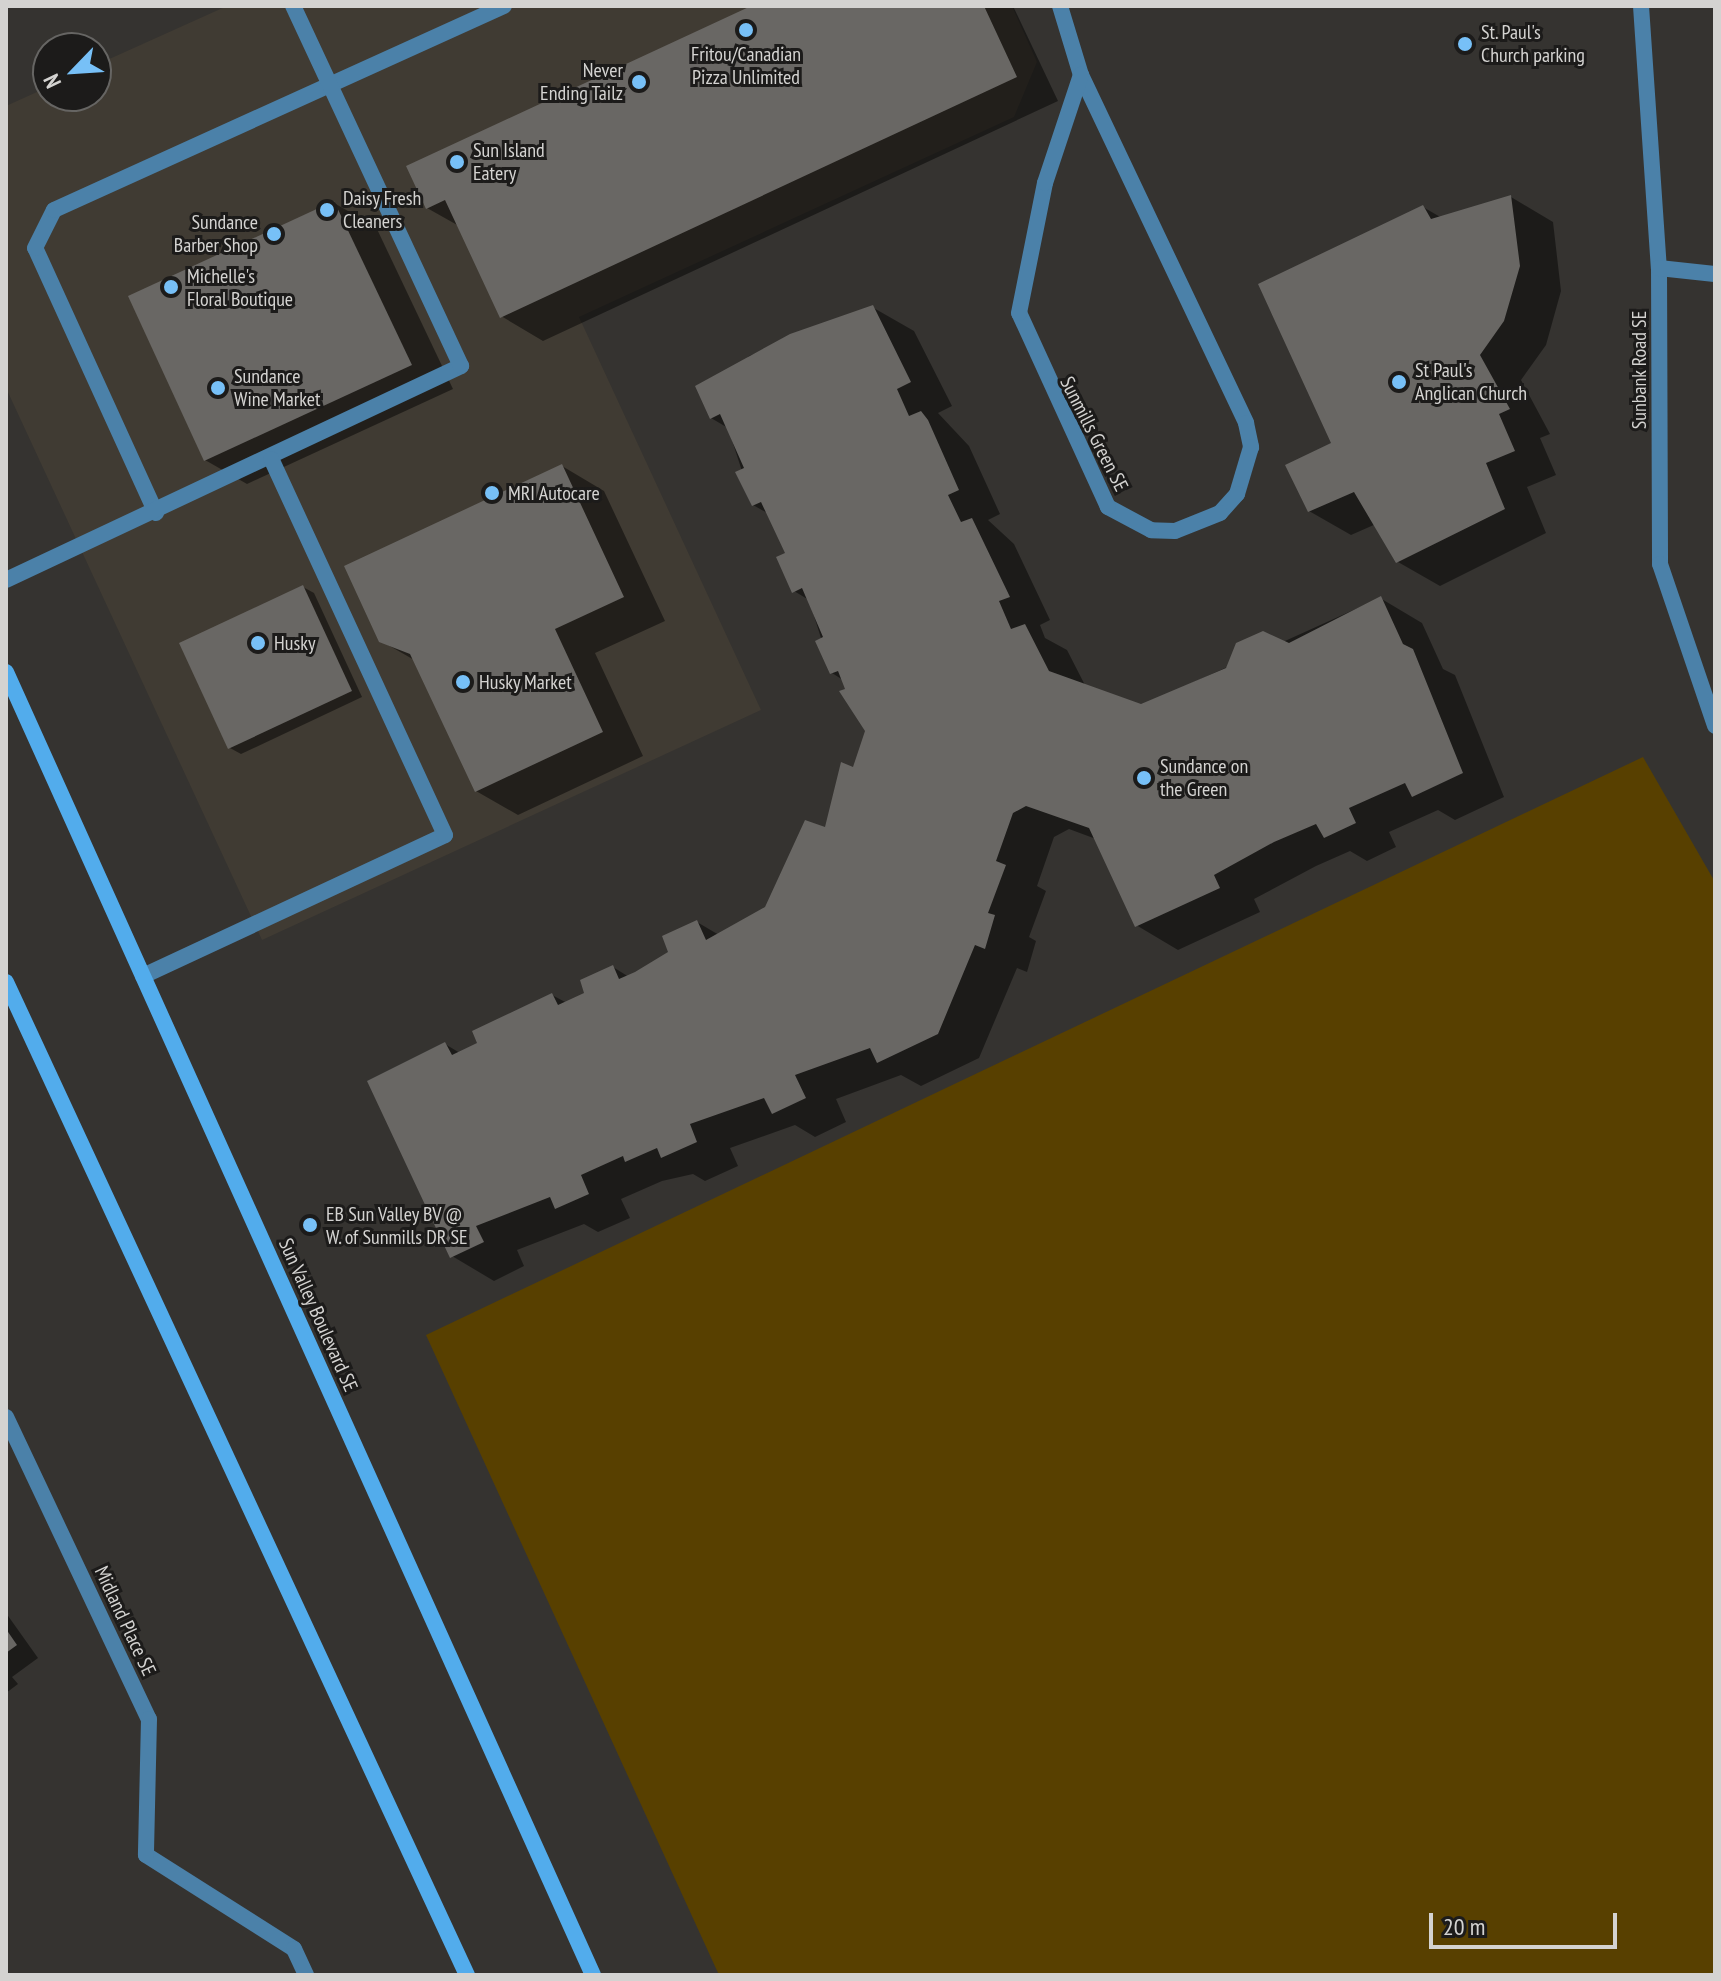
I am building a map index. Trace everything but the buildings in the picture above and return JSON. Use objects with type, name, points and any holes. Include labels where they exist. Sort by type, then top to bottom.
[{"type":"main road","name":"Sun Valley Boulevard SE","points":[[6,672],[593,1975]]},
{"type":"main road","points":[[6,982],[467,1975]]},
{"type":"street","points":[[6,580],[271,459],[461,366],[293,6]]},
{"type":"street","points":[[156,513],[35,248],[54,210],[504,6]]},
{"type":"street","name":"Sunmills Green SE","points":[[1060,6],[1081,75],[1246,423],[1251,447],[1237,494],[1220,513],[1175,531],[1151,530],[1108,507],[1019,313],[1045,183],[1081,75]]},
{"type":"street","name":"Sunbank Road SE","points":[[1641,6],[1659,268],[1660,564],[1715,726]]},
{"type":"street","points":[[1659,268],[1715,274]]},
{"type":"street","points":[[143,976],[445,835],[271,459]]},
{"type":"street","name":"Midland Place SE","points":[[6,1417],[149,1719],[146,1855],[294,1949],[306,1975]]},
{"type":"shaded area","points":[[227,6],[1012,6],[1037,62],[1014,117],[579,317],[761,710],[262,940],[6,388],[6,106],[32,94],[32,112],[112,112],[112,58]]},
{"type":"shaded area","points":[[1643,757],[1715,882],[1715,1975],[719,1975],[426,1335]]},
{"type":"place","name":"Fritou/Canadian Pizza Unlimited","points":[[746,30]]},
{"type":"place","name":"St. Paul's Church parking","points":[[1465,44]]},
{"type":"place","name":"Never Ending Tailz","points":[[639,82]]},
{"type":"place","name":"Sun Island Eatery","points":[[457,162]]},
{"type":"place","name":"Daisy Fresh Cleaners","points":[[327,210]]},
{"type":"place","name":"Sundance Barber Shop","points":[[274,234]]},
{"type":"place","name":"Michelle's Floral Boutique","points":[[171,287]]},
{"type":"place","name":"St Paul's Anglican Church","points":[[1399,382]]},
{"type":"place","name":"Sundance Wine Market","points":[[218,388]]},
{"type":"place","name":"MRI Autocare","points":[[492,493]]},
{"type":"place","name":"Husky","points":[[258,643]]},
{"type":"place","name":"Husky Market","points":[[463,682]]},
{"type":"place","name":"Sundance on the Green","points":[[1144,778]]},
{"type":"place","name":"EB Sun Valley BV @ W. of Sunmills DR SE","points":[[310,1225]]}]
